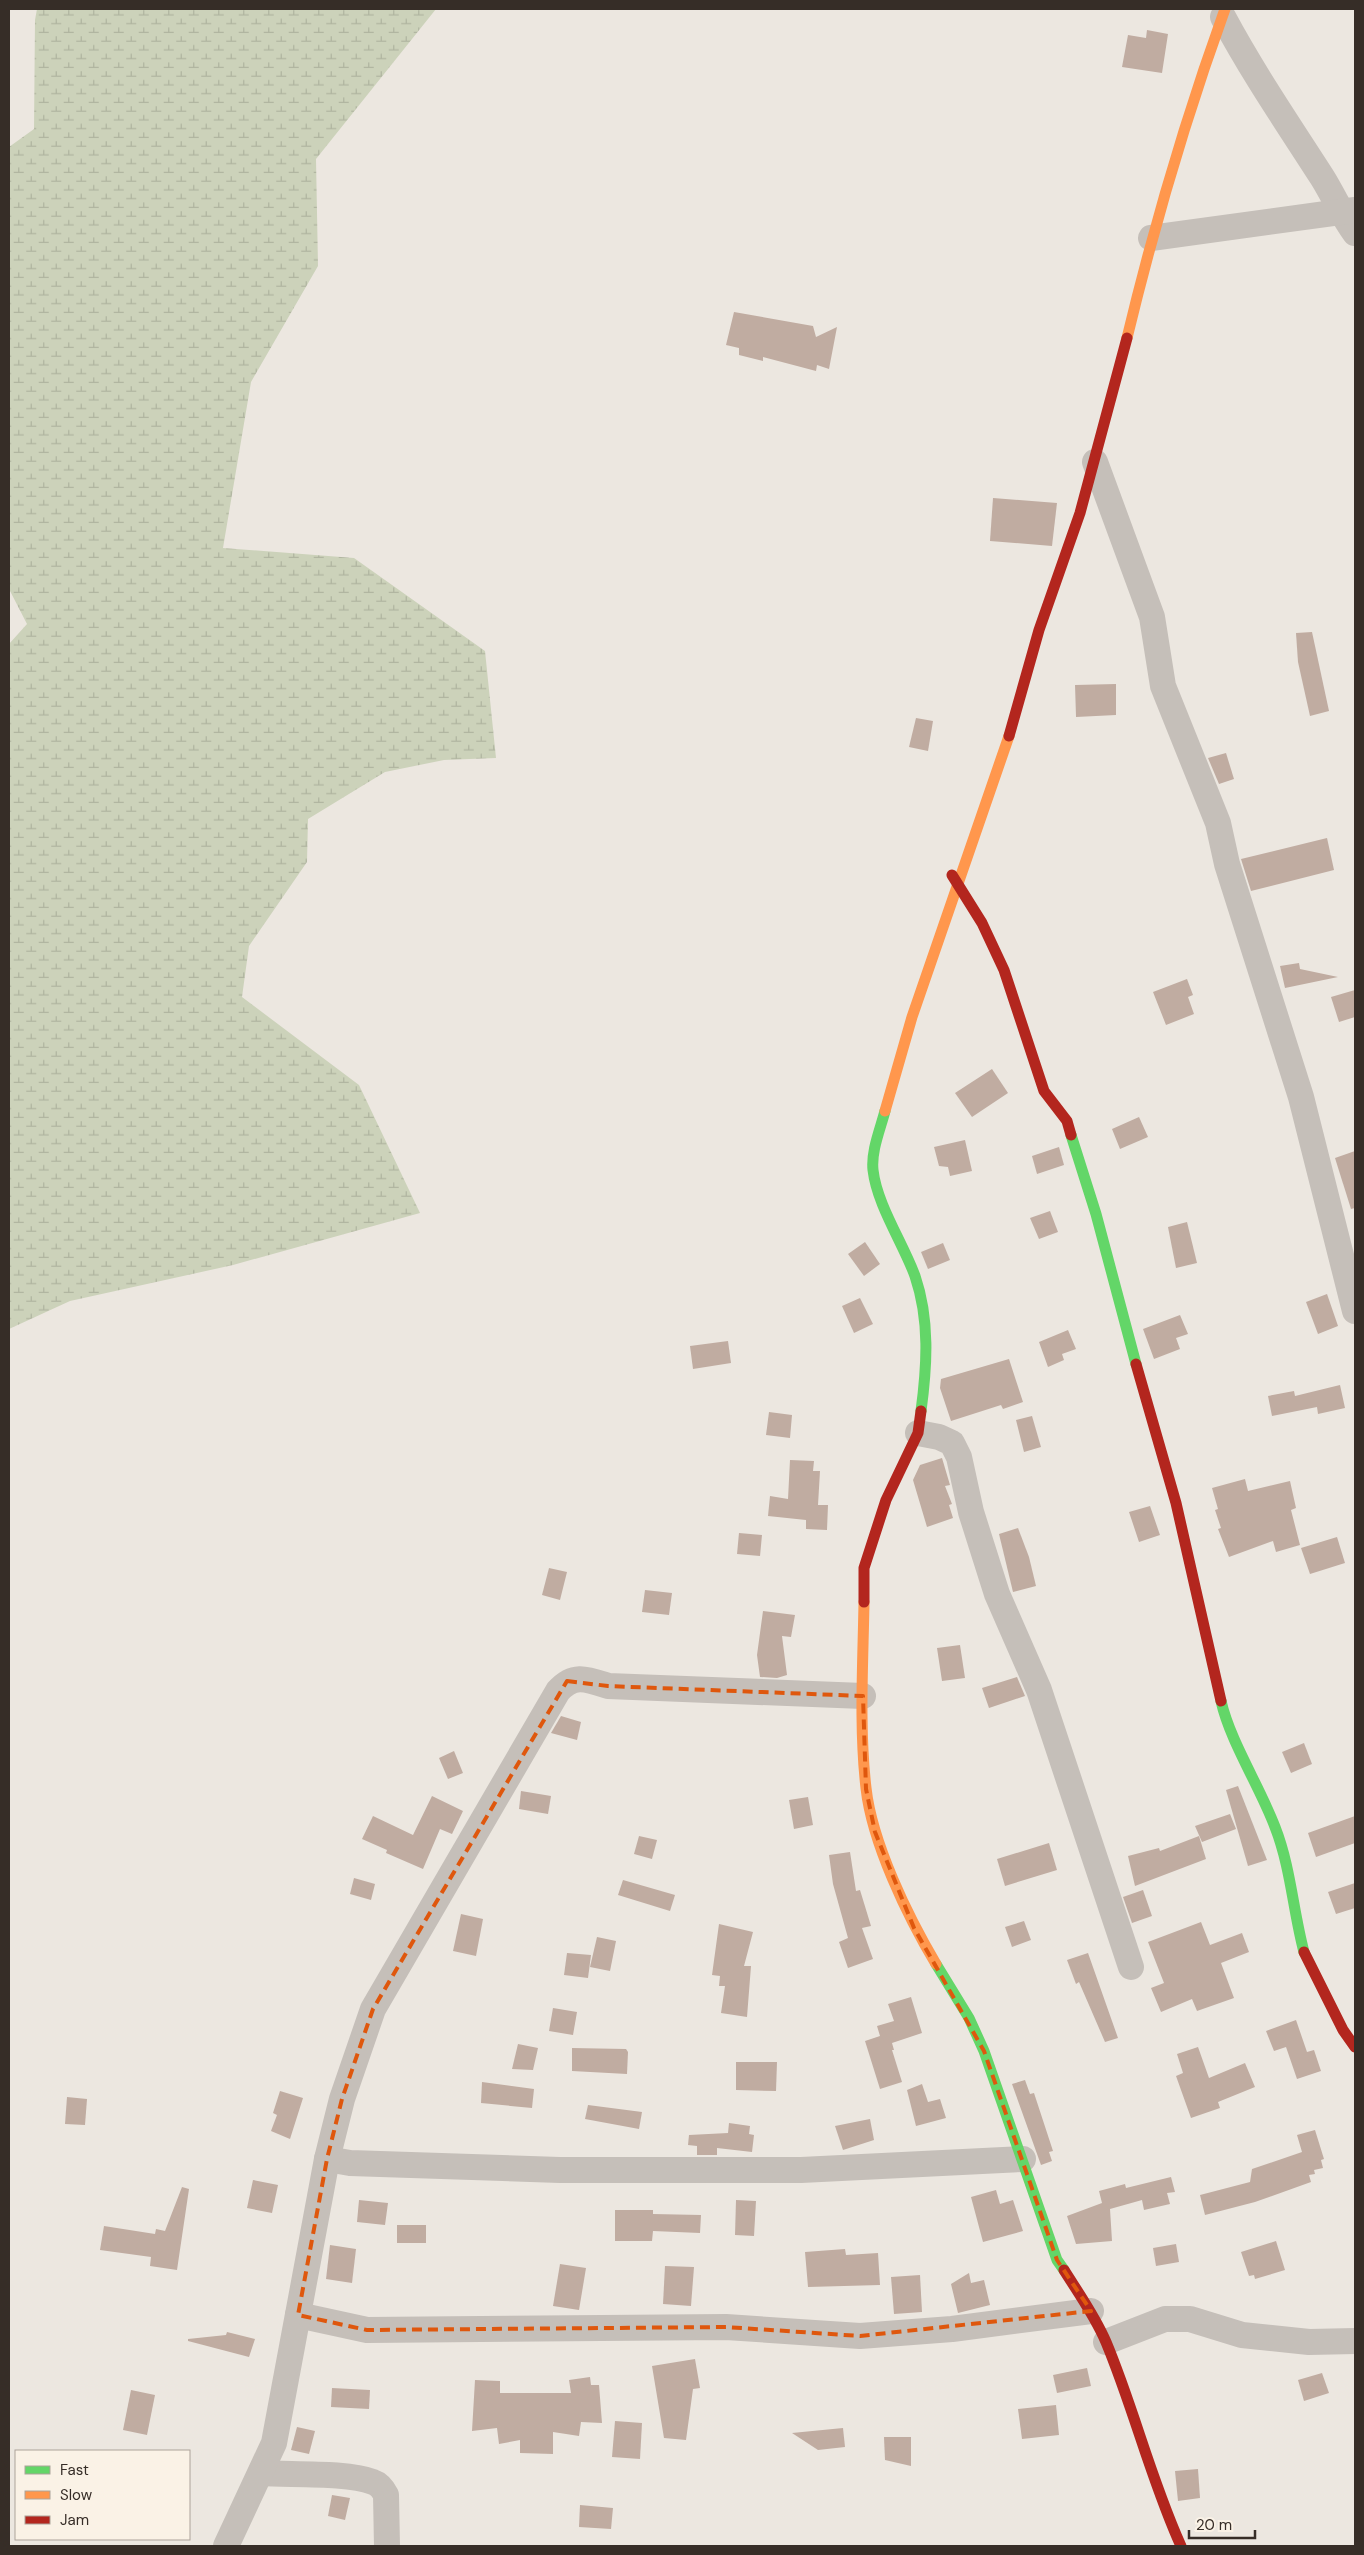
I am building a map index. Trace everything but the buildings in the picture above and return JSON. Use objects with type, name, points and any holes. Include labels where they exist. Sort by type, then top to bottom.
[{"type":"street","points":[[1224,13],[1248,64],[1328,186],[1348,211],[1355,233]]},
{"type":"street","points":[[1181,2546],[1165,2511],[1106,2342],[1091,2311],[1057,2260],[984,2051],[969,2018],[914,1928],[875,1832],[866,1789],[863,1696],[864,1568],[886,1500],[918,1433],[927,1366],[924,1314],[915,1278],[878,1190],[872,1170],[874,1152],[912,1016],[1005,748],[1039,630],[1080,513],[1117,382],[1151,238],[1198,83],[1224,13]]},
{"type":"street","points":[[1151,238],[1348,211]]},
{"type":"street","points":[[1095,462],[1152,618],[1163,686],[1218,823],[1227,864],[1301,1097],[1355,1311]]},
{"type":"street","points":[[950,870],[982,924],[1004,970],[1044,1092],[1067,1121],[1096,1214],[1176,1503],[1223,1710],[1274,1826],[1288,1864],[1294,1911],[1304,1952],[1343,2030],[1355,2047]]},
{"type":"street","points":[[918,1433],[939,1437],[952,1443],[959,1457],[971,1512],[997,1594],[1039,1690],[1131,1967]]},
{"type":"street","points":[[226,2546],[274,2443],[327,2160],[342,2099],[373,2009],[553,1699],[567,1680],[578,1679],[608,1686],[863,1696]]},
{"type":"street","points":[[327,2160],[350,2163],[560,2170],[801,2170],[1023,2159]]},
{"type":"street","points":[[298,2315],[367,2330],[726,2327],[860,2336],[952,2329],[1091,2311]]},
{"type":"street","points":[[1106,2342],[1165,2320],[1190,2319],[1242,2335],[1309,2342],[1355,2340]]},
{"type":"street","points":[[261,2473],[356,2478],[374,2482],[383,2488],[386,2495],[387,2546]]},
{"type":"highlighted area","points":[[567,1681],[608,1686],[863,1696],[866,1789],[875,1832],[914,1928],[984,2051],[1057,2260],[1091,2311],[860,2336],[726,2327],[367,2330],[298,2315],[327,2159],[342,2099],[373,2009]]},
{"type":"green space","points":[[37,9],[436,9],[316,159],[318,266],[251,382],[223,548],[354,558],[485,651],[496,758],[444,760],[385,772],[308,819],[307,862],[249,946],[242,997],[359,1085],[420,1213],[233,1265],[70,1301],[9,1329],[9,644],[27,624],[9,589],[9,147],[34,129],[35,20]]},
{"type":"traffic: fast","points":[[885,1111],[875,1148],[873,1170],[880,1197],[910,1263],[920,1293],[926,1343],[921,1411]]},
{"type":"traffic: fast","points":[[1071,1135],[1096,1214],[1136,1364]]},
{"type":"traffic: fast","points":[[1221,1701],[1231,1732],[1269,1812],[1280,1842],[1304,1952]]},
{"type":"traffic: fast","points":[[936,1964],[969,2018],[984,2051],[1057,2260],[1064,2270]]},
{"type":"traffic: slow","points":[[1127,338],[1172,172],[1197,90],[1225,9]]},
{"type":"traffic: slow","points":[[885,1111],[912,1017],[1009,736]]},
{"type":"traffic: slow","points":[[864,1602],[863,1742],[866,1788],[870,1809],[883,1855],[893,1879],[914,1924],[936,1964]]},
{"type":"traffic: jam","points":[[1009,736],[1039,630],[1080,513],[1127,338]]},
{"type":"traffic: jam","points":[[952,875],[982,923],[1004,970],[1044,1091],[1067,1121],[1071,1135]]},
{"type":"traffic: jam","points":[[1136,1364],[1176,1503],[1221,1701]]},
{"type":"traffic: jam","points":[[864,1602],[864,1568],[886,1500],[918,1433],[921,1411]]},
{"type":"traffic: jam","points":[[1304,1952],[1343,2030],[1355,2047]]},
{"type":"traffic: jam","points":[[1064,2270],[1102,2332],[1170,2521],[1181,2546]]}]
